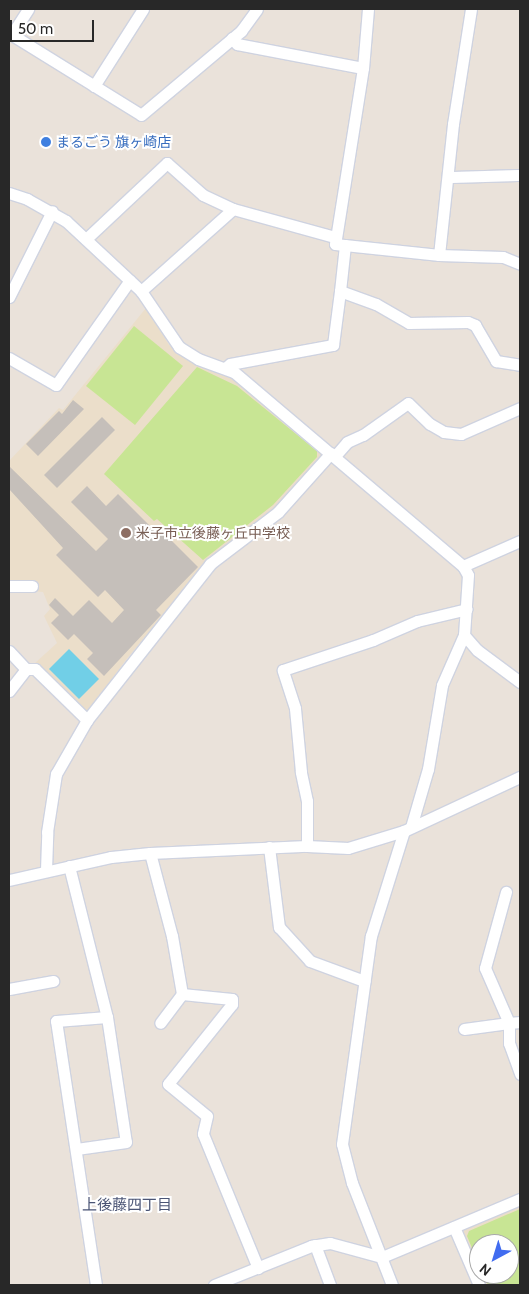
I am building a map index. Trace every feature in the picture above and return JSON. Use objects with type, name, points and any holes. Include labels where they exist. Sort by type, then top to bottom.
[{"type":"street","points":[[28,9],[10,34],[141,115],[232,38],[257,9]]},
{"type":"street","points":[[94,86],[143,9]]},
{"type":"street","points":[[368,9],[363,68],[335,244],[439,255],[503,257],[520,264]]},
{"type":"street","points":[[439,255],[453,124],[470,9]]},
{"type":"street","points":[[232,38],[237,44],[363,68]]},
{"type":"street","points":[[86,239],[167,163],[203,195],[233,209],[335,237]]},
{"type":"street","points":[[448,177],[520,175]]},
{"type":"street","points":[[9,193],[52,211],[86,239],[141,291],[179,347],[198,359],[225,368],[333,455],[462,566],[468,575],[464,635],[442,685],[428,769],[371,936],[342,1144],[352,1183],[392,1285]]},
{"type":"street","points":[[141,291],[233,209]]},
{"type":"street","points":[[9,298],[52,211]]},
{"type":"street","points":[[225,368],[230,364],[333,344],[345,245]]},
{"type":"street","points":[[9,358],[56,385],[130,280]]},
{"type":"street","points":[[340,291],[376,304],[408,323],[468,322],[475,325],[496,361],[520,365]]},
{"type":"street","points":[[46,870],[47,832],[56,774],[87,720],[210,564],[278,512],[347,442],[363,435],[408,403],[430,424],[444,432],[461,434],[520,408]]},
{"type":"street","points":[[462,566],[520,541]]},
{"type":"street","points":[[9,586],[32,586]]},
{"type":"street","points":[[307,846],[307,801],[300,772],[294,708],[283,670],[372,640],[417,621],[467,609]]},
{"type":"street","points":[[464,635],[477,650],[520,682]]},
{"type":"street","points":[[9,651],[26,669],[35,669],[87,720]]},
{"type":"street","points":[[9,691],[26,669]]},
{"type":"street","points":[[9,880],[46,870],[150,853],[307,846],[348,848],[407,829],[520,777]]},
{"type":"street","points":[[269,847],[279,928],[310,961],[364,980]]},
{"type":"street","points":[[150,853],[172,936],[182,994],[160,1023]]},
{"type":"street","points":[[69,866],[108,1017],[126,1142],[76,1149]]},
{"type":"street","points":[[506,892],[484,968],[515,1022],[509,1042],[520,1074]]},
{"type":"street","points":[[9,989],[53,980]]},
{"type":"street","points":[[182,994],[232,999],[232,1004],[168,1084],[207,1116],[203,1134],[258,1268]]},
{"type":"street","points":[[96,1285],[56,1021],[108,1017]]},
{"type":"street","points":[[464,1029],[515,1022]]},
{"type":"street","points":[[214,1285],[315,1245],[330,1243],[382,1257],[520,1199]]},
{"type":"street","points":[[454,1227],[479,1285]]},
{"type":"street","points":[[315,1245],[330,1285]]},
{"type":"shaded area","name":"米子市立後藤ヶ丘中学校","points":[[146,308],[169,345],[189,359],[235,379],[321,449],[323,457],[275,509],[201,569],[125,661],[86,714],[35,663],[57,643],[44,616],[50,609],[43,592],[9,589],[9,461],[59,408],[63,410]]},
{"type":"shaded area","points":[[520,1205],[520,1285],[484,1284],[519,1284],[519,1234],[469,1234],[469,1251],[461,1233],[464,1229]]},
{"type":"green space","points":[[134,326],[183,366],[135,425],[86,386]]},
{"type":"green space","points":[[197,367],[237,386],[317,451],[317,457],[273,505],[203,560],[157,519],[154,521],[104,474]]},
{"type":"green space","points":[[520,1209],[520,1285],[488,1284],[519,1284],[519,1234],[469,1234],[469,1241],[467,1236],[469,1231]]},
{"type":"water","points":[[69,649],[99,679],[79,699],[49,669]]},
{"type":"building","points":[[73,400],[84,409],[38,456],[26,444],[59,411],[62,414]]},
{"type":"building","points":[[102,417],[115,430],[57,488],[44,475]]},
{"type":"building","points":[[9,466],[96,551],[108,539],[71,502],[87,486],[106,506],[118,494],[156,532],[159,528],[198,567],[156,610],[161,615],[104,676],[87,659],[93,653],[74,634],[68,640],[51,623],[59,615],[49,605],[55,598],[73,616],[89,600],[112,623],[124,610],[105,590],[98,597],[56,555],[63,548],[9,489]]},
{"type":"place","name":"まるごう 旗ヶ崎店","points":[[46,142]]},
{"type":"place","name":"米子市立後藤ヶ丘中学校","points":[[126,533]]},
{"type":"district","name":"上後藤四丁目","points":[[127,1206]]}]
